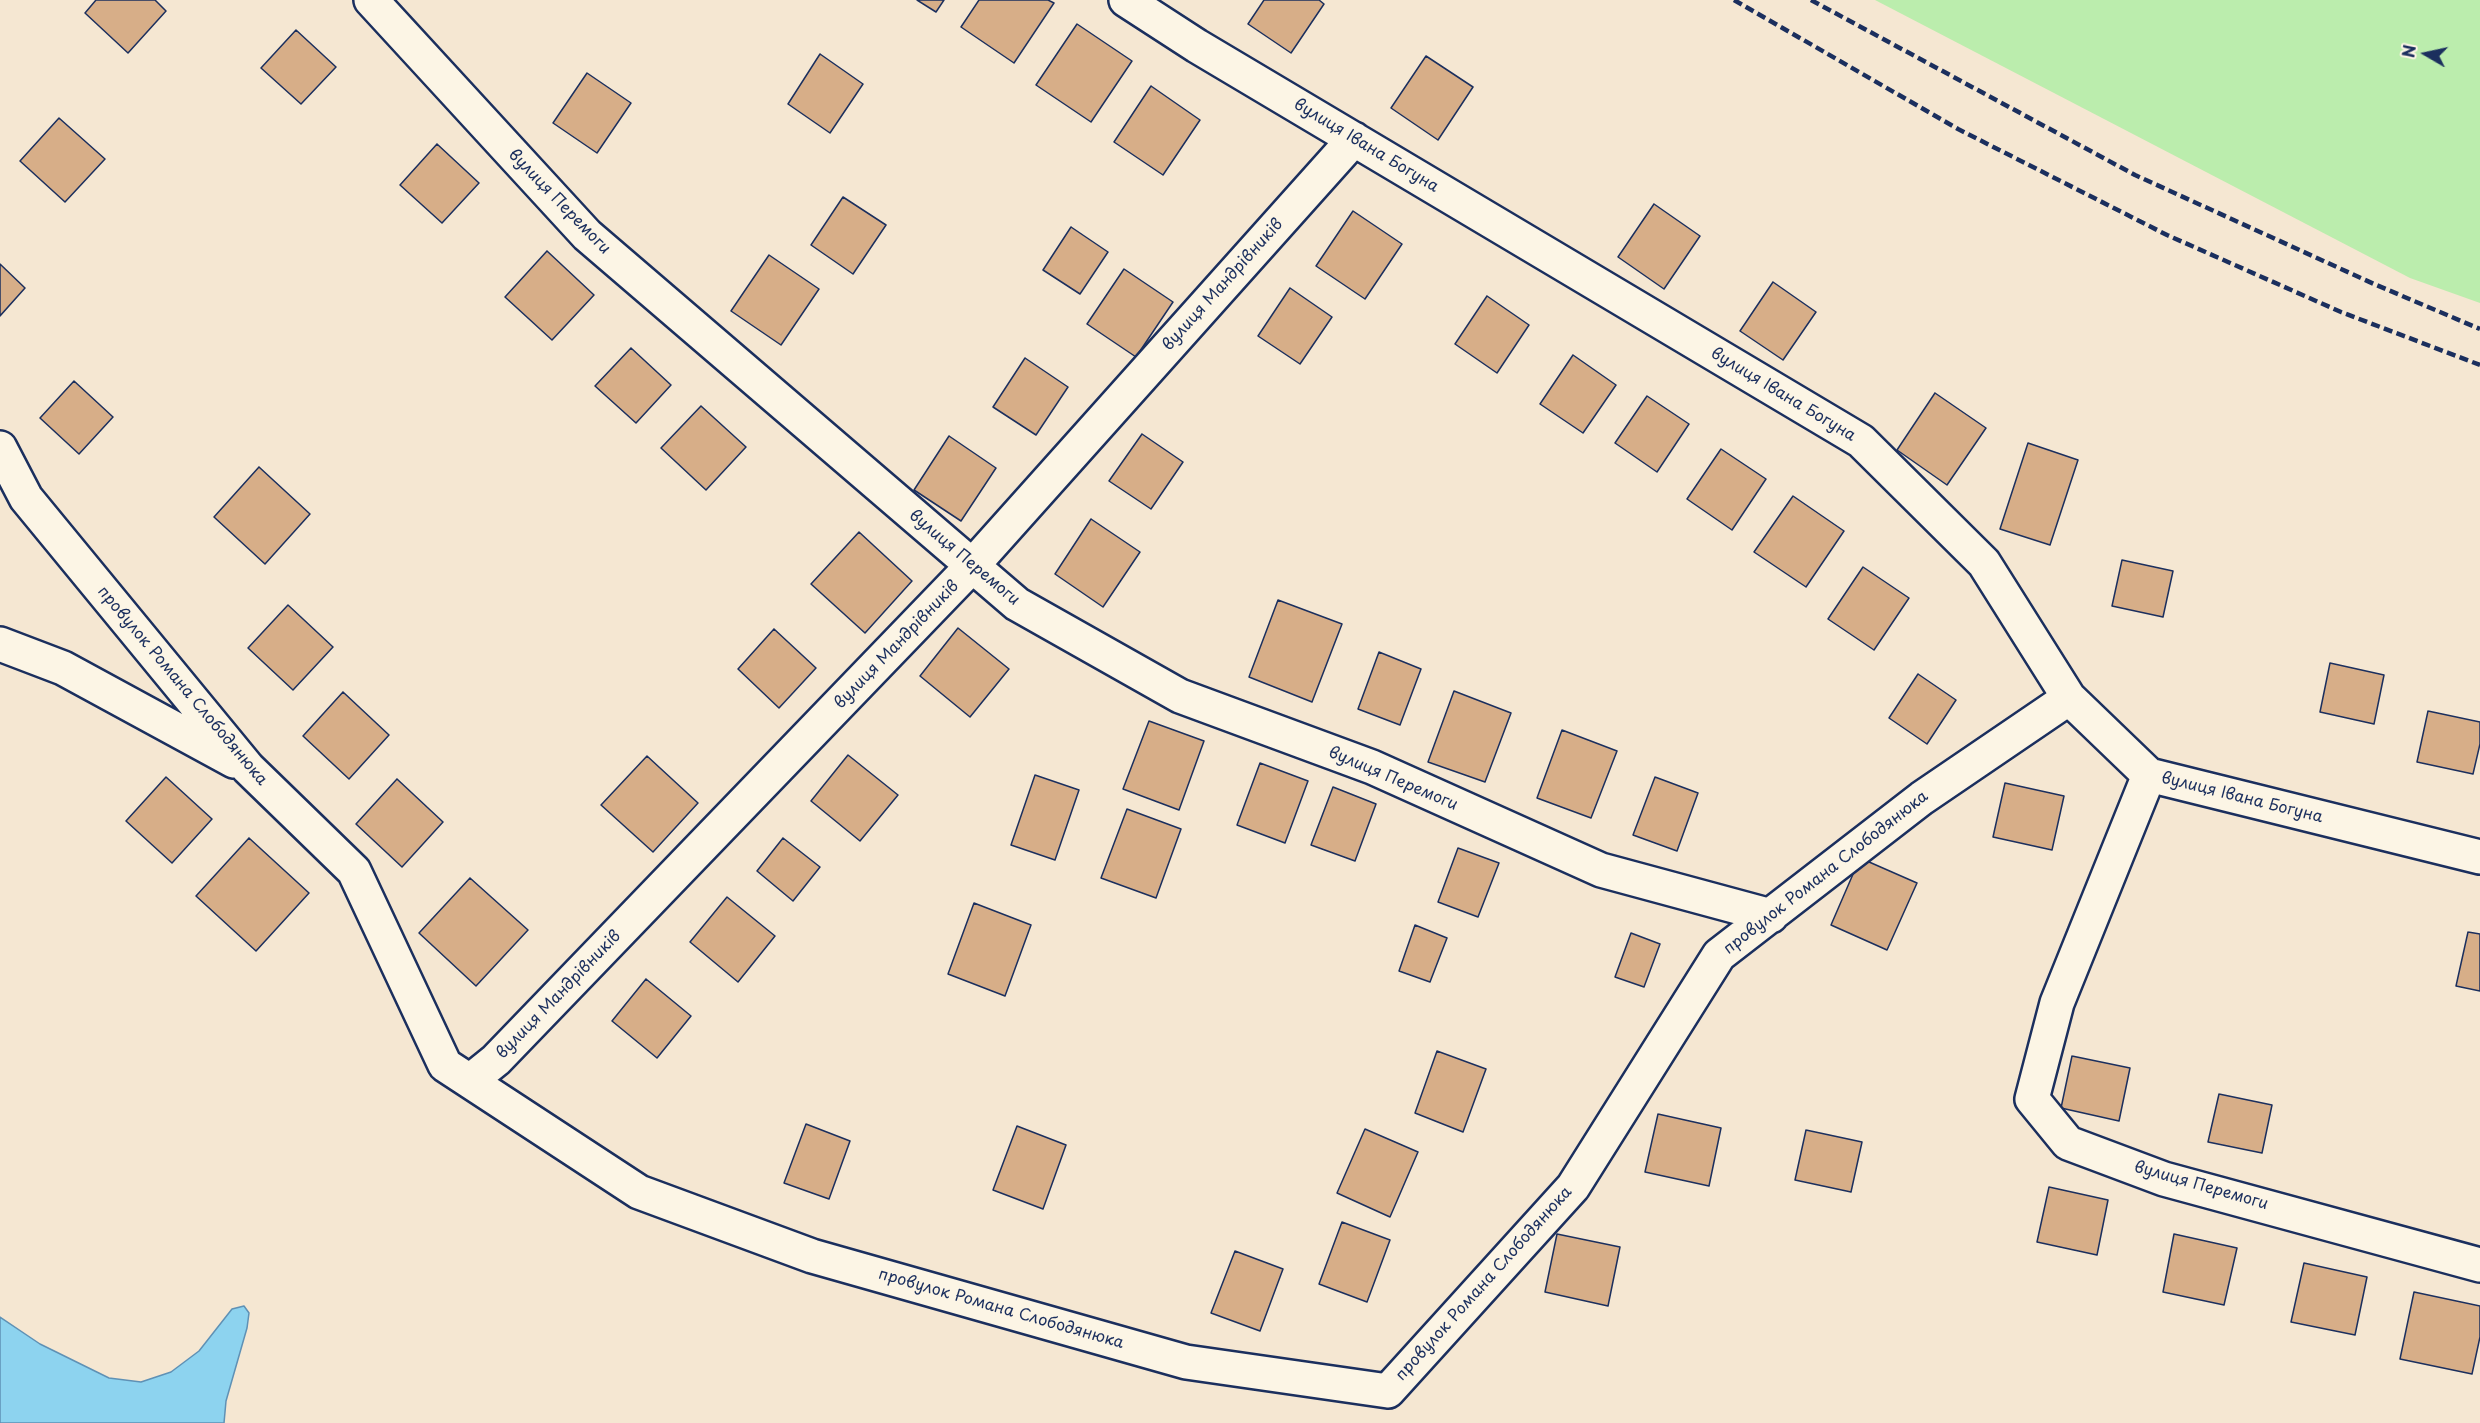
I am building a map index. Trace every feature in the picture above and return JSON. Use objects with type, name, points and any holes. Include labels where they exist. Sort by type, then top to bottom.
[{"type":"street","name":"вулиця Перемоги","points":[[371,0],[587,235],[1017,604],[1180,696],[1372,767],[1600,870],[1771,916]]},
{"type":"street","name":"вулиця Івана Богуна","points":[[1126,0],[1197,46],[1861,441],[1984,563],[2070,698],[2149,775],[2480,857]]},
{"type":"street","name":"вулиця Мандрівників","points":[[470,1081],[496,1060],[972,566],[1354,139]]},
{"type":"street","name":"провулок Романа Слободянюка","points":[[0,448],[26,498],[248,768],[354,872],[445,1065],[639,1192],[812,1256],[1186,1362],[1388,1391],[1573,1187],[1719,955],[1922,798],[2070,698]]},
{"type":"street","points":[[0,644],[63,668],[248,768]]},
{"type":"street","name":"вулиця Перемоги","points":[[2149,775],[2057,1003],[2032,1099],[2068,1143],[2164,1179],[2480,1264]]},
{"type":"green space","points":[[1875,0],[2480,0],[2480,303],[2410,278]]},
{"type":"water","points":[[244,1306],[249,1313],[247,1328],[226,1401],[224,1423],[0,1423],[0,1317],[40,1344],[109,1378],[141,1382],[171,1372],[199,1351],[232,1309]]},
{"type":"building","points":[[96,0],[155,0],[166,11],[128,53],[85,13]]},
{"type":"building","points":[[917,0],[944,0],[936,12]]},
{"type":"building","points":[[979,0],[1048,0],[1054,3],[1014,63],[961,27]]},
{"type":"building","points":[[1264,0],[1319,0],[1324,4],[1291,53],[1248,24]]},
{"type":"building","points":[[1077,24],[1132,61],[1091,122],[1036,85]]},
{"type":"building","points":[[296,30],[336,67],[301,104],[261,68]]},
{"type":"building","points":[[820,54],[863,84],[830,133],[788,104]]},
{"type":"building","points":[[1426,56],[1473,87],[1438,140],[1391,108]]},
{"type":"building","points":[[587,73],[631,103],[597,153],[553,123]]},
{"type":"building","points":[[1151,86],[1200,120],[1163,175],[1114,142]]},
{"type":"building","points":[[59,118],[105,159],[65,202],[20,161]]},
{"type":"building","points":[[437,144],[479,183],[442,223],[400,185]]},
{"type":"building","points":[[843,197],[886,225],[853,274],[811,245]]},
{"type":"building","points":[[1654,204],[1700,236],[1664,289],[1618,257]]},
{"type":"building","points":[[1353,211],[1402,244],[1365,299],[1316,266]]},
{"type":"building","points":[[1071,227],[1108,252],[1080,294],[1043,270]]},
{"type":"building","points":[[547,251],[594,295],[552,340],[505,297]]},
{"type":"building","points":[[769,255],[819,289],[781,345],[731,311]]},
{"type":"building","points":[[0,264],[25,288],[0,316]]},
{"type":"building","points":[[1124,269],[1173,302],[1136,357],[1087,324]]},
{"type":"building","points":[[1773,282],[1816,312],[1783,360],[1740,331]]},
{"type":"building","points":[[1290,288],[1332,317],[1300,364],[1258,336]]},
{"type":"building","points":[[1487,296],[1529,325],[1497,373],[1455,344]]},
{"type":"building","points":[[631,348],[671,385],[636,423],[595,386]]},
{"type":"building","points":[[1573,355],[1616,385],[1583,433],[1540,404]]},
{"type":"building","points":[[1025,358],[1068,387],[1036,435],[993,407]]},
{"type":"building","points":[[74,381],[113,417],[79,454],[40,418]]},
{"type":"building","points":[[1935,393],[1986,428],[1947,485],[1897,450]]},
{"type":"building","points":[[1647,396],[1689,424],[1657,472],[1615,443]]},
{"type":"building","points":[[701,406],[746,447],[706,490],[661,448]]},
{"type":"building","points":[[1142,434],[1183,462],[1151,509],[1109,481]]},
{"type":"building","points":[[949,436],[996,468],[961,521],[914,490]]},
{"type":"building","points":[[2028,443],[2078,460],[2050,545],[2000,529]]},
{"type":"building","points":[[1721,449],[1766,479],[1732,530],[1687,499]]},
{"type":"building","points":[[259,467],[310,514],[265,564],[214,517]]},
{"type":"building","points":[[1793,496],[1844,531],[1806,587],[1754,552]]},
{"type":"building","points":[[1091,519],[1140,552],[1103,607],[1055,574]]},
{"type":"building","points":[[859,532],[912,581],[865,633],[811,584]]},
{"type":"building","points":[[2122,560],[2173,571],[2163,617],[2112,606]]},
{"type":"building","points":[[1863,567],[1909,598],[1874,650],[1828,619]]},
{"type":"building","points":[[1278,600],[1342,624],[1312,702],[1249,677]]},
{"type":"building","points":[[288,605],[333,647],[293,690],[248,648]]},
{"type":"building","points":[[958,628],[1009,669],[970,717],[920,676]]},
{"type":"building","points":[[774,629],[816,668],[779,708],[738,669]]},
{"type":"building","points":[[1379,652],[1421,669],[1400,725],[1358,709]]},
{"type":"building","points":[[2330,663],[2384,675],[2374,724],[2320,712]]},
{"type":"building","points":[[1918,674],[1956,700],[1927,744],[1889,718]]},
{"type":"building","points":[[1454,691],[1511,713],[1485,782],[1428,762]]},
{"type":"building","points":[[343,692],[389,735],[349,779],[303,736]]},
{"type":"building","points":[[2428,711],[2480,722],[2480,744],[2473,774],[2417,762]]},
{"type":"building","points":[[1149,721],[1204,741],[1179,810],[1123,789]]},
{"type":"building","points":[[1562,730],[1617,751],[1591,818],[1537,798]]},
{"type":"building","points":[[848,755],[898,795],[860,841],[811,801]]},
{"type":"building","points":[[647,756],[698,803],[653,852],[601,805]]},
{"type":"building","points":[[1260,763],[1308,781],[1285,843],[1237,825]]},
{"type":"building","points":[[1035,775],[1079,790],[1055,860],[1011,845]]},
{"type":"building","points":[[166,777],[212,819],[172,863],[126,821]]},
{"type":"building","points":[[1655,777],[1698,793],[1677,851],[1633,835]]},
{"type":"building","points":[[397,779],[443,822],[402,867],[356,824]]},
{"type":"building","points":[[2005,783],[2064,796],[2052,850],[1993,837]]},
{"type":"building","points":[[1333,787],[1376,804],[1355,861],[1311,845]]},
{"type":"building","points":[[1127,809],[1181,829],[1156,898],[1101,878]]},
{"type":"building","points":[[249,838],[309,893],[256,951],[196,896]]},
{"type":"building","points":[[783,838],[820,867],[793,901],[757,871]]},
{"type":"building","points":[[1458,848],[1499,863],[1478,917],[1438,902]]},
{"type":"building","points":[[1860,858],[1917,883],[1887,950],[1831,925]]},
{"type":"building","points":[[470,878],[528,930],[476,986],[419,933]]},
{"type":"building","points":[[727,897],[775,936],[738,982],[690,942]]},
{"type":"building","points":[[974,903],[1031,925],[1005,996],[948,974]]},
{"type":"building","points":[[1415,925],[1447,938],[1430,982],[1399,971]]},
{"type":"building","points":[[2468,932],[2480,934],[2480,991],[2456,986]]},
{"type":"building","points":[[1631,933],[1660,944],[1644,987],[1615,977]]},
{"type":"building","points":[[646,979],[691,1016],[657,1058],[612,1021]]},
{"type":"building","points":[[1437,1051],[1486,1069],[1463,1132],[1415,1113]]},
{"type":"building","points":[[2072,1056],[2130,1068],[2119,1121],[2061,1108]]},
{"type":"building","points":[[2219,1094],[2272,1105],[2262,1153],[2208,1142]]},
{"type":"building","points":[[1658,1114],[1721,1128],[1709,1186],[1645,1172]]},
{"type":"building","points":[[806,1124],[850,1141],[829,1199],[784,1183]]},
{"type":"building","points":[[1017,1126],[1066,1145],[1043,1209],[993,1190]]},
{"type":"building","points":[[1365,1129],[1418,1152],[1390,1217],[1337,1193]]},
{"type":"building","points":[[1806,1130],[1862,1142],[1851,1192],[1795,1180]]},
{"type":"building","points":[[2049,1187],[2108,1200],[2097,1255],[2037,1242]]},
{"type":"building","points":[[1342,1222],[1390,1240],[1367,1302],[1319,1284]]},
{"type":"building","points":[[1557,1234],[1620,1247],[1608,1306],[1545,1292]]},
{"type":"building","points":[[2174,1234],[2237,1248],[2224,1305],[2163,1292]]},
{"type":"building","points":[[1235,1251],[1283,1269],[1260,1331],[1211,1313]]},
{"type":"building","points":[[2304,1263],[2367,1277],[2355,1335],[2291,1322]]},
{"type":"building","points":[[2414,1292],[2480,1306],[2480,1337],[2472,1374],[2400,1359]]},
{"type":"railway","points":[[1734,0],[1958,129],[2167,235],[2341,312],[2480,365]]},
{"type":"railway","points":[[1811,0],[2135,175],[2374,284],[2480,329]]}]
